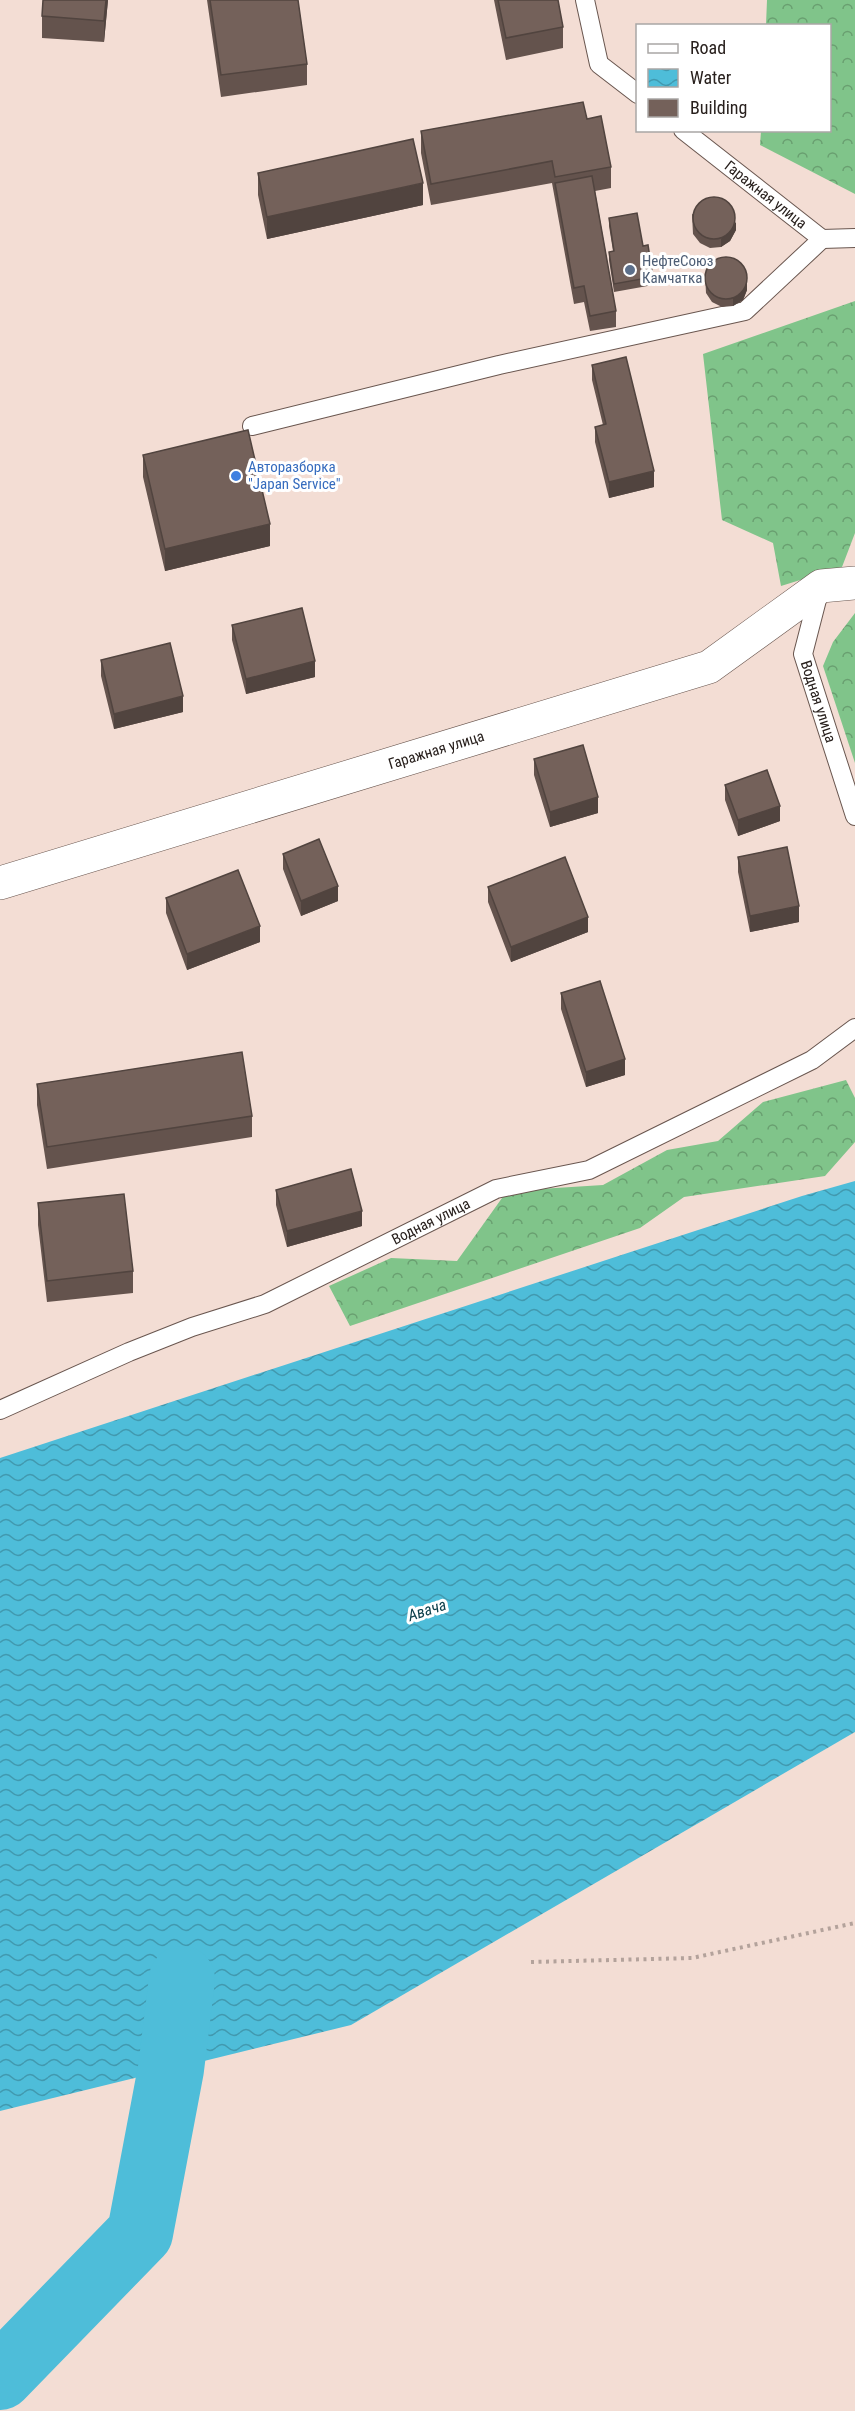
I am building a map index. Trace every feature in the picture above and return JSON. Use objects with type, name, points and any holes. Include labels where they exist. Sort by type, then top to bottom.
[{"type":"street","points":[[821,586],[855,583]]},
{"type":"street","name":"Гаражная улица","points":[[0,883],[709,667],[821,586]]},
{"type":"lane","points":[[585,0],[599,64],[636,92]]},
{"type":"lane","name":"Гаражная улица","points":[[686,132],[822,239],[855,238]]},
{"type":"lane","points":[[252,426],[499,365],[745,311],[822,239]]},
{"type":"lane","name":"Водная улица","points":[[821,586],[803,654],[855,816]]},
{"type":"lane","name":"Водная улица","points":[[0,1410],[129,1352],[192,1327],[265,1304],[496,1189],[589,1170],[812,1060],[855,1028]]},
{"type":"path","points":[[531,1962],[692,1958],[855,1923]]},
{"type":"green space","points":[[767,0],[855,0],[855,194],[760,145],[761,132],[831,132],[831,24],[766,24]]},
{"type":"green space","points":[[855,301],[855,533],[842,567],[781,586],[773,543],[722,520],[703,354]]},
{"type":"green space","points":[[855,613],[855,763],[823,666],[833,642]]},
{"type":"green space","points":[[846,1080],[855,1098],[855,1142],[825,1176],[684,1197],[640,1228],[350,1326],[329,1286],[391,1258],[457,1261],[507,1191],[603,1185],[667,1150],[718,1141],[763,1102]]},
{"type":"water","name":"Авача","points":[[855,1181],[855,1732],[351,2025],[0,2111],[0,1458],[802,1196]]},
{"type":"building","points":[[43,0],[106,0],[104,21],[42,16]]},
{"type":"building","points":[[210,0],[298,0],[307,64],[221,75]]},
{"type":"building","points":[[498,0],[558,0],[563,27],[506,38]]},
{"type":"building","points":[[583,102],[587,119],[601,116],[611,167],[555,177],[552,161],[431,184],[421,131]]},
{"type":"building","points":[[413,139],[423,183],[267,217],[258,173]]},
{"type":"building","points":[[592,176],[616,311],[590,316],[584,286],[574,288],[555,183]]},
{"type":"building","points":[[714,197],[722,198],[729,203],[734,210],[734,226],[729,233],[722,238],[714,239],[706,238],[699,233],[694,226],[693,218],[694,210],[699,203],[706,198]]},
{"type":"building","points":[[637,213],[643,246],[648,245],[653,277],[614,284],[609,252],[614,251],[609,218]]},
{"type":"building","points":[[726,257],[734,258],[741,263],[746,270],[746,286],[741,293],[734,298],[726,299],[718,298],[711,293],[706,286],[705,278],[706,270],[711,263],[718,258]]},
{"type":"building","points":[[626,357],[654,471],[609,482],[595,427],[606,424],[592,365]]},
{"type":"building","points":[[248,430],[270,524],[165,549],[143,455]]},
{"type":"building","points":[[302,608],[315,661],[246,679],[232,625]]},
{"type":"building","points":[[170,643],[183,696],[114,714],[101,660]]},
{"type":"building","points":[[583,745],[598,797],[550,812],[534,759]]},
{"type":"building","points":[[767,770],[780,806],[738,820],[725,785]]},
{"type":"building","points":[[319,839],[338,886],[301,901],[283,854]]},
{"type":"building","points":[[787,847],[799,906],[750,916],[738,857]]},
{"type":"building","points":[[565,857],[588,917],[511,947],[488,887]]},
{"type":"building","points":[[238,870],[260,926],[187,954],[166,898]]},
{"type":"building","points":[[600,981],[625,1059],[586,1072],[561,993]]},
{"type":"building","points":[[242,1052],[252,1116],[47,1147],[37,1084]]},
{"type":"building","points":[[351,1169],[362,1211],[287,1231],[276,1190]]},
{"type":"building","points":[[124,1194],[133,1271],[47,1281],[38,1203]]},
{"type":"waterway","points":[[0,2377],[140,2233],[171,2069],[182,1979]]},
{"type":"place","name":"НефтеСоюз Камчатка","points":[[630,270]]},
{"type":"place","name":"Авторазборка \"Japan Service\"","points":[[236,476]]}]
